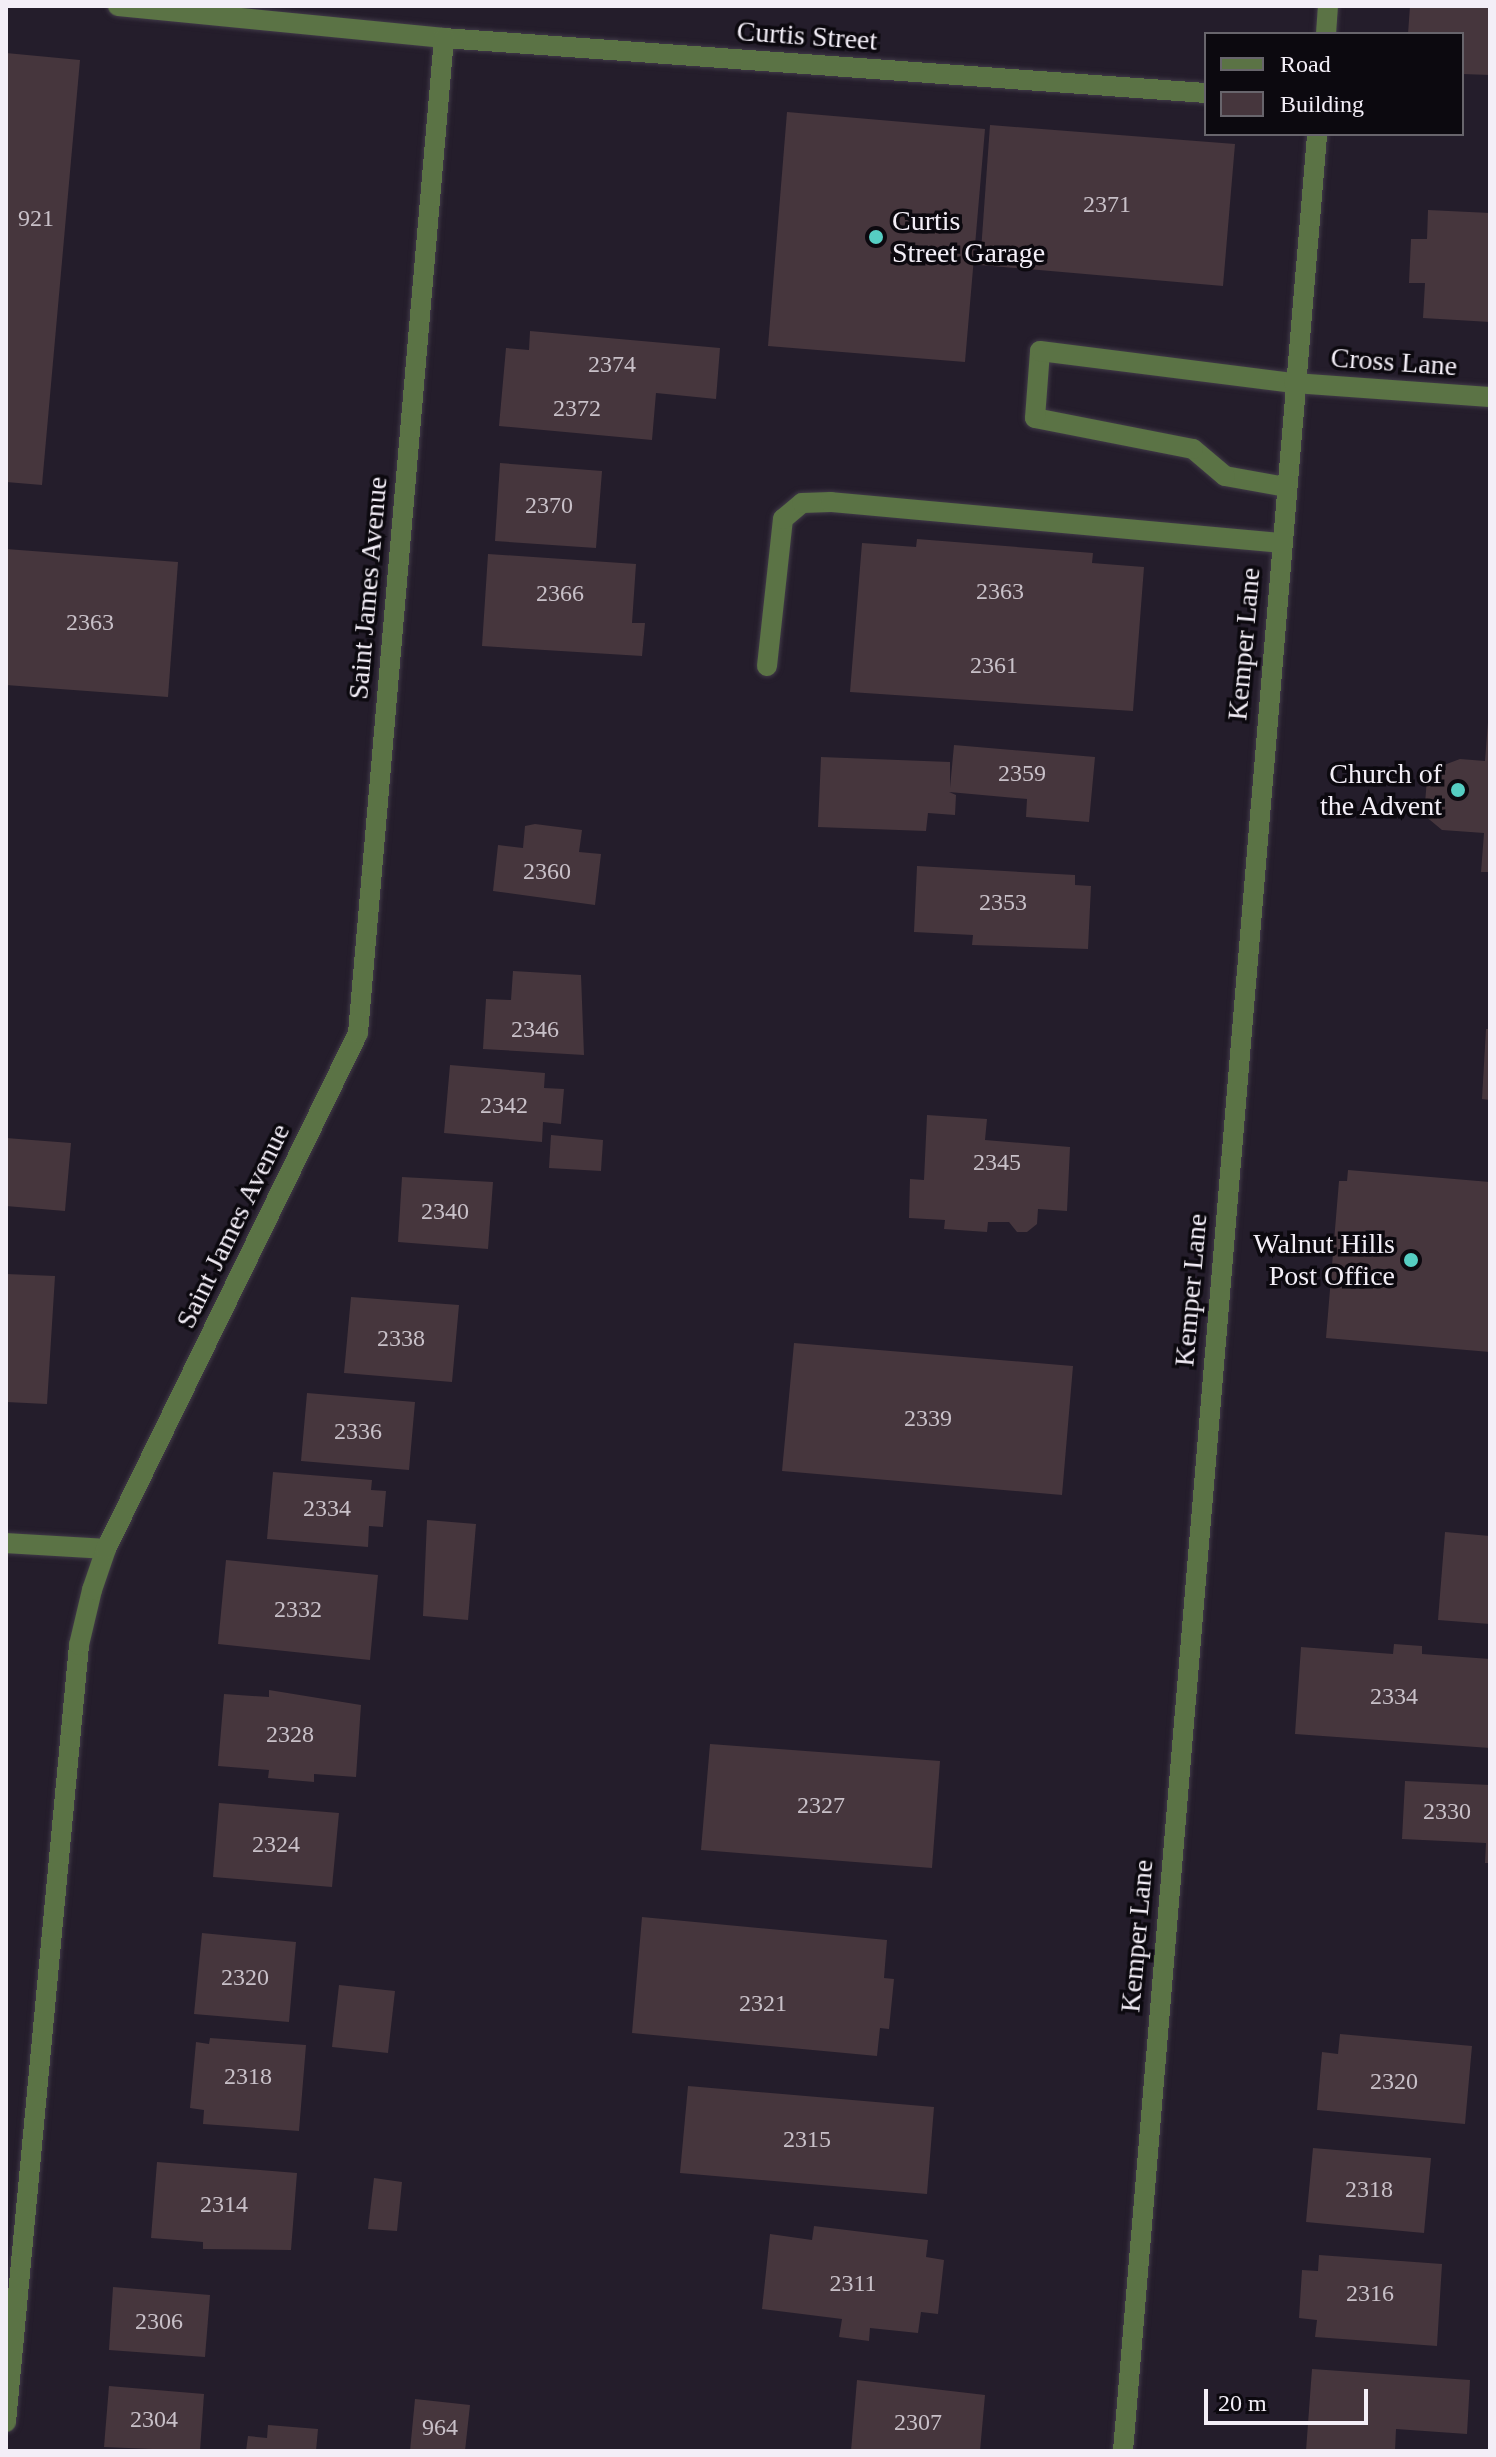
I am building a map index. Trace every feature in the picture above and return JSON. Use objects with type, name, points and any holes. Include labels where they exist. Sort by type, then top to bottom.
[{"type":"street","name":"Curtis Street","points":[[118,6],[444,38],[1204,93]]},
{"type":"street","points":[[1326,32],[1328,6]]},
{"type":"street","name":"Saint James Avenue","points":[[6,2422],[79,1645],[106,1549],[358,1033],[444,38]]},
{"type":"street","name":"Kemper Lane","points":[[1123,2451],[1317,136]]},
{"type":"street","name":"Cross Lane","points":[[1286,487],[1225,476],[1193,449],[1035,418],[1040,351],[1294,383],[1490,397]]},
{"type":"street","points":[[767,666],[783,519],[802,503],[831,502],[1281,543]]},
{"type":"street","points":[[6,1543],[106,1549]]},
{"type":"building","points":[[1410,6],[1490,6],[1490,75],[1464,74],[1464,32],[1408,32]]},
{"type":"building","points":[[6,53],[80,60],[42,485],[6,482]]},
{"type":"building","name":"Curtis Street Garage","points":[[787,112],[985,129],[965,362],[768,346]]},
{"type":"building","points":[[990,125],[1235,144],[1223,286],[980,265]]},
{"type":"building","points":[[1428,210],[1490,213],[1490,322],[1423,318],[1425,283],[1409,283],[1411,239],[1427,239]]},
{"type":"building","points":[[530,331],[720,348],[716,399],[656,393],[652,440],[499,426],[506,348],[529,350]]},
{"type":"building","points":[[500,463],[602,471],[596,548],[495,541]]},
{"type":"building","points":[[917,539],[1093,553],[1092,563],[1144,567],[1133,711],[850,692],[862,543],[916,547]]},
{"type":"building","points":[[6,549],[178,562],[168,697],[6,685]]},
{"type":"building","points":[[488,554],[636,564],[632,623],[645,623],[642,656],[482,646]]},
{"type":"building","name":"Church of the Advent","points":[[1488,722],[1490,872],[1481,872],[1484,833],[1442,830],[1424,815],[1427,779],[1436,768],[1460,759],[1485,761]]},
{"type":"building","points":[[954,745],[1095,757],[1089,822],[1026,817],[1027,799],[949,792],[956,795],[955,815],[928,813],[926,831],[818,827],[821,757],[950,762],[950,788]]},
{"type":"building","points":[[535,824],[582,830],[579,852],[601,854],[595,905],[493,891],[498,845],[523,848],[525,826]]},
{"type":"building","points":[[917,866],[1075,875],[1075,885],[1091,886],[1088,949],[972,945],[973,935],[914,932]]},
{"type":"building","points":[[513,971],[581,975],[584,1055],[483,1049],[486,999],[511,1000]]},
{"type":"building","points":[[1486,1029],[1490,1029],[1490,1100],[1482,1099]]},
{"type":"building","points":[[450,1065],[545,1073],[544,1088],[564,1089],[561,1124],[543,1122],[542,1142],[444,1133]]},
{"type":"building","points":[[927,1115],[987,1119],[985,1140],[1070,1147],[1067,1211],[1038,1209],[1037,1224],[1027,1232],[1017,1232],[1009,1222],[988,1222],[987,1232],[944,1229],[945,1220],[909,1218],[910,1179],[924,1180]]},
{"type":"building","points":[[551,1135],[603,1140],[601,1171],[549,1168]]},
{"type":"building","points":[[6,1138],[71,1143],[65,1211],[6,1206]]},
{"type":"building","name":"Walnut Hills Post Office","points":[[1348,1170],[1490,1182],[1490,1352],[1326,1338],[1339,1181],[1347,1181]]},
{"type":"building","points":[[402,1177],[493,1182],[488,1249],[398,1242]]},
{"type":"building","points":[[6,1274],[55,1276],[47,1404],[6,1402]]},
{"type":"building","points":[[351,1297],[459,1305],[452,1382],[344,1373]]},
{"type":"building","points":[[794,1343],[1073,1366],[1062,1495],[782,1471]]},
{"type":"building","points":[[307,1393],[415,1402],[409,1470],[301,1461]]},
{"type":"building","points":[[273,1472],[372,1480],[371,1490],[386,1491],[383,1527],[369,1526],[368,1547],[267,1539]]},
{"type":"building","points":[[427,1520],[476,1524],[468,1620],[423,1616]]},
{"type":"building","points":[[1445,1532],[1490,1536],[1490,1624],[1438,1620]]},
{"type":"building","points":[[226,1560],[378,1575],[370,1660],[218,1644]]},
{"type":"building","points":[[1394,1644],[1422,1646],[1422,1654],[1490,1659],[1490,1748],[1295,1734],[1301,1647],[1393,1654]]},
{"type":"building","points":[[269,1690],[361,1705],[356,1777],[314,1774],[314,1782],[268,1778],[269,1770],[218,1766],[224,1694],[269,1697]]},
{"type":"building","points":[[710,1744],[940,1761],[932,1868],[701,1850]]},
{"type":"building","points":[[1405,1781],[1490,1785],[1490,1863],[1485,1863],[1486,1843],[1402,1839]]},
{"type":"building","points":[[219,1803],[339,1813],[332,1887],[213,1877]]},
{"type":"building","points":[[642,1917],[887,1940],[884,1978],[894,1979],[889,2029],[880,2028],[877,2056],[632,2033]]},
{"type":"building","points":[[202,1933],[296,1942],[289,2022],[194,2014]]},
{"type":"building","points":[[339,1985],[395,1991],[388,2053],[332,2047]]},
{"type":"building","points":[[1340,2034],[1472,2046],[1465,2124],[1317,2110],[1322,2052],[1338,2054]]},
{"type":"building","points":[[210,2038],[306,2045],[299,2131],[203,2124],[204,2110],[190,2108],[196,2042],[209,2044]]},
{"type":"building","points":[[688,2086],[934,2107],[927,2194],[680,2173]]},
{"type":"building","points":[[1313,2148],[1431,2158],[1424,2233],[1306,2222]]},
{"type":"building","points":[[157,2162],[297,2173],[291,2250],[203,2249],[203,2242],[151,2238]]},
{"type":"building","points":[[374,2178],[402,2182],[397,2231],[368,2229]]},
{"type":"building","points":[[814,2226],[928,2240],[926,2257],[944,2260],[938,2314],[921,2312],[918,2333],[870,2328],[869,2341],[839,2337],[842,2319],[762,2309],[770,2234],[812,2240]]},
{"type":"building","points":[[1319,2255],[1442,2264],[1437,2346],[1315,2337],[1317,2320],[1299,2318],[1302,2270],[1318,2271]]},
{"type":"building","points":[[113,2287],[210,2295],[205,2357],[109,2350]]},
{"type":"building","points":[[1312,2369],[1470,2380],[1467,2434],[1396,2429],[1395,2451],[1306,2451]]},
{"type":"building","points":[[857,2380],[985,2395],[980,2451],[851,2451]]},
{"type":"building","points":[[109,2386],[204,2394],[200,2451],[104,2447]]},
{"type":"building","points":[[415,2399],[470,2405],[465,2451],[410,2451]]},
{"type":"building","points":[[268,2425],[318,2429],[316,2451],[246,2451],[248,2436],[267,2438]]},
{"type":"place","name":"Curtis Street Garage","points":[[876,237]]},
{"type":"place","name":"Church of the Advent","points":[[1458,790]]},
{"type":"place","name":"Walnut Hills Post Office","points":[[1411,1260]]}]
